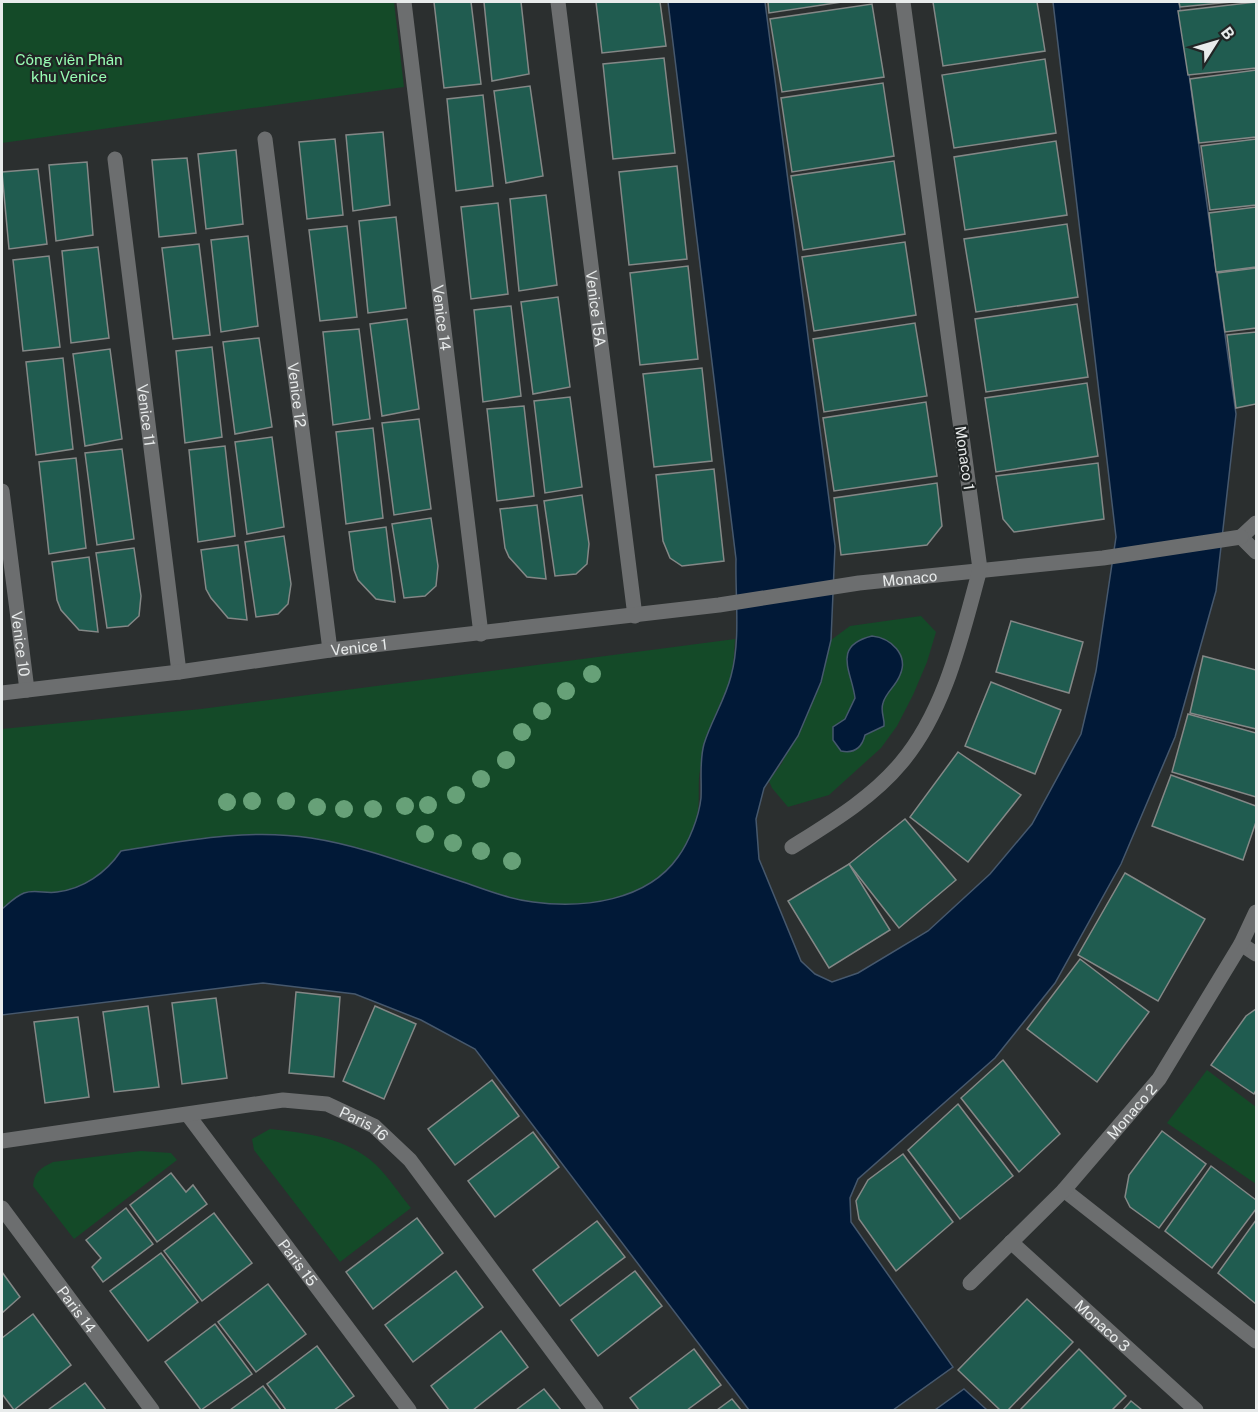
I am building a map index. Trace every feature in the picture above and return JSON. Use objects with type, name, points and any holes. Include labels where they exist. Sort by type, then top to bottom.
[{"type":"lane","name":"Venice 14","points":[[404,2],[481,634]]},
{"type":"lane","name":"Venice 15A","points":[[558,2],[635,616]]},
{"type":"lane","name":"Monaco 1","points":[[792,847],[860,801],[902,763],[943,691],[960,642],[980,569],[903,2]]},
{"type":"lane","name":"Venice 12","points":[[265,139],[330,650]]},
{"type":"lane","name":"Venice 11","points":[[115,159],[179,672]]},
{"type":"lane","name":"Venice 10","points":[[2,491],[27,690]]},
{"type":"lane","points":[[1257,523],[1236,537],[1257,552]]},
{"type":"lane","name":"Monaco","points":[[718,605],[859,583],[1103,558],[1236,537]]},
{"type":"lane","name":"Venice 1","points":[[2,693],[179,672],[330,650],[718,605]]},
{"type":"lane","name":"Monaco 2","points":[[970,1283],[1064,1190],[1159,1079],[1241,944],[1257,912]]},
{"type":"lane","points":[[1241,944],[1257,954]]},
{"type":"lane","name":"Paris 16","points":[[2,1141],[283,1100],[327,1104],[374,1126],[410,1160],[596,1410]]},
{"type":"lane","name":"Paris 15","points":[[188,1115],[409,1410]]},
{"type":"lane","points":[[1064,1190],[1257,1341]]},
{"type":"lane","name":"Paris 14","points":[[2,1208],[152,1410]]},
{"type":"lane","name":"Monaco 3","points":[[1011,1242],[1196,1410]]},
{"type":"green space","name":"Công viên Phân khu Venice","points":[[2,2],[394,2],[404,87],[2,143]]},
{"type":"green space","points":[[921,616],[936,632],[927,662],[897,726],[881,748],[829,795],[788,807],[769,781],[782,763],[821,682],[831,640],[850,626]]},
{"type":"green space","points":[[735,639],[730,679],[707,739],[699,776],[696,820],[686,845],[671,865],[653,880],[633,892],[585,903],[534,902],[499,894],[350,846],[311,838],[263,834],[216,837],[122,851],[102,873],[85,884],[57,892],[24,893],[2,909],[2,729],[201,709]]},
{"type":"green space","points":[[1207,1070],[1256,1107],[1256,1184],[1167,1123]]},
{"type":"green space","points":[[270,1129],[326,1138],[352,1148],[380,1169],[411,1208],[340,1262],[254,1150],[252,1139]]},
{"type":"green space","points":[[141,1151],[171,1153],[177,1160],[74,1239],[33,1186],[39,1171],[53,1162]]},
{"type":"water","points":[[668,2],[765,2],[835,546],[831,640],[821,682],[798,736],[764,788],[756,819],[759,859],[801,961],[815,974],[832,982],[858,973],[928,931],[990,874],[1032,824],[1081,734],[1096,671],[1116,537],[1053,2],[1179,2],[1236,414],[1216,591],[1175,737],[1121,864],[1055,983],[995,1058],[858,1179],[850,1198],[851,1222],[953,1367],[893,1410],[749,1410],[475,1049],[421,1020],[355,994],[263,983],[2,1015],[2,909],[24,893],[57,892],[85,884],[101,873],[121,851],[216,837],[287,835],[369,851],[515,899],[572,904],[613,899],[649,884],[665,872],[682,851],[693,829],[700,805],[704,744],[725,694],[734,662],[737,633],[736,559]]},
{"type":"water","points":[[872,636],[886,640],[897,649],[902,668],[883,703],[884,726],[865,735],[857,749],[841,751],[833,740],[833,727],[845,719],[855,698],[848,670],[848,653],[859,640]]},
{"type":"water","points":[[964,1389],[987,1410],[935,1410]]},
{"type":"building","points":[[434,2],[471,2],[481,84],[444,88]]},
{"type":"building","points":[[484,2],[521,2],[529,74],[492,81]]},
{"type":"building","points":[[596,2],[660,2],[666,46],[602,53]]},
{"type":"building","points":[[768,2],[842,2],[769,13]]},
{"type":"building","points":[[933,2],[1037,2],[1045,51],[943,66]]},
{"type":"building","points":[[1179,2],[1232,2],[1180,7]]},
{"type":"building","points":[[1256,2],[1256,68],[1188,75],[1178,11]]},
{"type":"building","points":[[872,4],[884,77],[782,92],[770,19]]},
{"type":"building","points":[[664,58],[675,153],[613,159],[603,64]]},
{"type":"building","points":[[1045,59],[1056,133],[954,148],[942,75]]},
{"type":"building","points":[[1256,70],[1256,137],[1199,143],[1190,79]]},
{"type":"building","points":[[883,83],[894,156],[792,172],[781,98]]},
{"type":"building","points":[[530,86],[543,176],[506,183],[494,91]]},
{"type":"building","points":[[483,95],[493,186],[456,191],[447,99]]},
{"type":"building","points":[[383,132],[390,205],[353,211],[346,135]]},
{"type":"building","points":[[335,139],[343,215],[307,219],[299,142]]},
{"type":"building","points":[[1256,139],[1256,205],[1210,210],[1201,146]]},
{"type":"building","points":[[1056,141],[1067,215],[965,230],[954,157]]},
{"type":"building","points":[[236,150],[243,224],[206,229],[198,154]]},
{"type":"building","points":[[187,158],[196,233],[159,237],[152,160]]},
{"type":"building","points":[[894,161],[905,234],[803,250],[791,176]]},
{"type":"building","points":[[87,162],[93,235],[56,241],[49,165]]},
{"type":"building","points":[[677,166],[687,259],[629,265],[619,172]]},
{"type":"building","points":[[38,169],[47,244],[9,249],[2,172]]},
{"type":"building","points":[[546,195],[557,285],[519,291],[510,199]]},
{"type":"building","points":[[498,203],[508,294],[471,299],[461,207]]},
{"type":"building","points":[[1256,207],[1256,267],[1216,272],[1209,213]]},
{"type":"building","points":[[396,217],[406,308],[368,313],[359,221]]},
{"type":"building","points":[[1067,224],[1078,297],[976,312],[964,239]]},
{"type":"building","points":[[347,226],[357,317],[320,321],[309,230]]},
{"type":"building","points":[[248,236],[258,326],[221,332],[211,240]]},
{"type":"building","points":[[905,242],[916,315],[814,331],[802,257]]},
{"type":"building","points":[[199,244],[210,335],[173,339],[162,248]]},
{"type":"building","points":[[98,247],[109,338],[71,343],[62,251]]},
{"type":"building","points":[[49,256],[60,347],[23,351],[13,260]]},
{"type":"building","points":[[688,266],[698,359],[640,365],[630,273]]},
{"type":"building","points":[[1256,268],[1256,328],[1225,332],[1217,273]]},
{"type":"building","points":[[558,297],[570,387],[533,394],[521,302]]},
{"type":"building","points":[[1077,304],[1088,377],[986,392],[975,319]]},
{"type":"building","points":[[511,306],[521,396],[483,402],[474,310]]},
{"type":"building","points":[[407,319],[419,409],[382,416],[370,324]]},
{"type":"building","points":[[915,323],[927,396],[824,412],[813,339]]},
{"type":"building","points":[[359,329],[370,419],[333,425],[323,332]]},
{"type":"building","points":[[1256,332],[1256,404],[1236,408],[1227,335]]},
{"type":"building","points":[[259,338],[272,427],[235,434],[223,342]]},
{"type":"building","points":[[212,347],[222,437],[185,443],[176,351]]},
{"type":"building","points":[[110,349],[122,439],[85,446],[73,354]]},
{"type":"building","points":[[63,358],[73,449],[36,455],[26,362]]},
{"type":"building","points":[[702,368],[712,461],[654,467],[643,374]]},
{"type":"building","points":[[1087,383],[1098,456],[996,472],[985,398]]},
{"type":"building","points":[[570,397],[582,487],[545,493],[534,401]]},
{"type":"building","points":[[926,402],[937,476],[834,491],[823,418]]},
{"type":"building","points":[[524,406],[534,496],[497,501],[487,409]]},
{"type":"building","points":[[419,419],[431,509],[394,515],[382,423]]},
{"type":"building","points":[[373,428],[383,518],[346,524],[336,432]]},
{"type":"building","points":[[272,437],[284,527],[247,534],[235,442]]},
{"type":"building","points":[[225,446],[235,536],[198,542],[189,450]]},
{"type":"building","points":[[122,449],[134,539],[97,545],[85,453]]},
{"type":"building","points":[[76,458],[86,548],[49,554],[39,462]]},
{"type":"building","points":[[1098,463],[1104,519],[1014,532],[1003,519],[996,476]]},
{"type":"building","points":[[714,469],[724,561],[682,566],[670,558],[663,541],[656,475]]},
{"type":"building","points":[[937,483],[942,526],[927,545],[841,555],[834,498]]},
{"type":"building","points":[[582,495],[589,544],[587,564],[576,574],[555,576],[544,501]]},
{"type":"building","points":[[537,505],[546,579],[527,577],[509,557],[505,548],[500,509]]},
{"type":"building","points":[[431,518],[438,566],[436,586],[425,596],[404,598],[392,524]]},
{"type":"building","points":[[386,527],[395,602],[376,599],[358,580],[354,570],[349,532]]},
{"type":"building","points":[[284,536],[291,584],[288,604],[278,614],[256,617],[245,542]]},
{"type":"building","points":[[238,545],[247,620],[228,618],[211,598],[206,589],[201,550]]},
{"type":"building","points":[[134,548],[141,596],[139,616],[128,626],[107,628],[96,553]]},
{"type":"building","points":[[89,557],[98,632],[79,630],[61,610],[57,600],[52,562]]},
{"type":"building","points":[[1011,621],[1083,642],[1069,693],[996,672]]},
{"type":"building","points":[[1203,656],[1256,670],[1256,729],[1190,713]]},
{"type":"building","points":[[991,682],[1061,710],[1035,774],[965,746]]},
{"type":"building","points":[[1188,714],[1256,733],[1256,797],[1172,772]]},
{"type":"building","points":[[958,752],[1021,795],[968,862],[910,817]]},
{"type":"building","points":[[1171,775],[1256,806],[1256,822],[1243,860],[1152,826]]},
{"type":"building","points":[[905,819],[956,880],[899,928],[849,864]]},
{"type":"building","points":[[849,864],[890,930],[829,968],[788,901]]},
{"type":"building","points":[[1125,873],[1205,919],[1158,1001],[1078,955]]},
{"type":"building","points":[[1080,959],[1149,1012],[1097,1082],[1027,1029]]},
{"type":"building","points":[[296,992],[340,997],[334,1077],[289,1073]]},
{"type":"building","points":[[216,998],[227,1078],[182,1084],[172,1003]]},
{"type":"building","points":[[148,1006],[159,1087],[114,1092],[103,1012]]},
{"type":"building","points":[[375,1006],[416,1024],[384,1099],[343,1081]]},
{"type":"building","points":[[1256,1009],[1256,1090],[1254,1094],[1211,1065],[1246,1016]]},
{"type":"building","points":[[78,1017],[89,1097],[45,1103],[34,1022]]},
{"type":"building","points":[[1003,1060],[1060,1134],[1019,1172],[961,1098]]},
{"type":"building","points":[[492,1080],[519,1116],[455,1165],[428,1129]]},
{"type":"building","points":[[958,1104],[1013,1176],[960,1219],[908,1150]]},
{"type":"building","points":[[1162,1131],[1206,1164],[1159,1228],[1130,1207],[1125,1197],[1129,1175]]},
{"type":"building","points":[[533,1132],[559,1167],[495,1217],[468,1181]]},
{"type":"building","points":[[903,1154],[953,1222],[896,1271],[859,1219],[856,1201],[868,1180]]},
{"type":"building","points":[[1211,1166],[1256,1200],[1256,1209],[1212,1268],[1165,1231]]},
{"type":"building","points":[[171,1173],[186,1192],[193,1185],[207,1204],[157,1242],[130,1205]]},
{"type":"building","points":[[126,1208],[153,1244],[103,1282],[92,1267],[101,1258],[86,1240]]},
{"type":"building","points":[[214,1213],[252,1263],[202,1301],[164,1251]]},
{"type":"building","points":[[417,1218],[443,1253],[373,1309],[346,1272]]},
{"type":"building","points":[[1256,1220],[1256,1304],[1218,1273]]},
{"type":"building","points":[[597,1221],[625,1257],[560,1306],[533,1270]]},
{"type":"building","points":[[161,1253],[198,1302],[148,1341],[110,1291]]},
{"type":"building","points":[[456,1271],[483,1307],[413,1362],[385,1325]]},
{"type":"building","points":[[635,1271],[662,1306],[598,1356],[571,1320]]},
{"type":"building","points":[[2,1272],[20,1297],[2,1313]]},
{"type":"building","points":[[268,1284],[306,1334],[256,1372],[218,1322]]},
{"type":"building","points":[[1027,1299],[1073,1342],[1008,1410],[1000,1410],[958,1370]]},
{"type":"building","points":[[33,1314],[71,1365],[14,1410],[2,1394],[2,1338]]},
{"type":"building","points":[[215,1324],[252,1374],[201,1410],[165,1362]]},
{"type":"building","points":[[501,1331],[528,1367],[473,1410],[449,1410],[431,1386]]},
{"type":"building","points":[[317,1346],[354,1396],[334,1410],[286,1410],[267,1384]]},
{"type":"building","points":[[694,1349],[721,1385],[687,1410],[639,1410],[630,1398]]},
{"type":"building","points":[[1079,1349],[1126,1396],[1112,1410],[1020,1410]]},
{"type":"building","points":[[85,1383],[106,1410],[48,1410]]},
{"type":"building","points":[[263,1386],[281,1410],[230,1410]]},
{"type":"building","points":[[544,1389],[561,1410],[516,1410]]},
{"type":"building","points":[[732,1399],[741,1410],[717,1410]]},
{"type":"building","points":[[1131,1401],[1142,1410],[1123,1410]]}]
